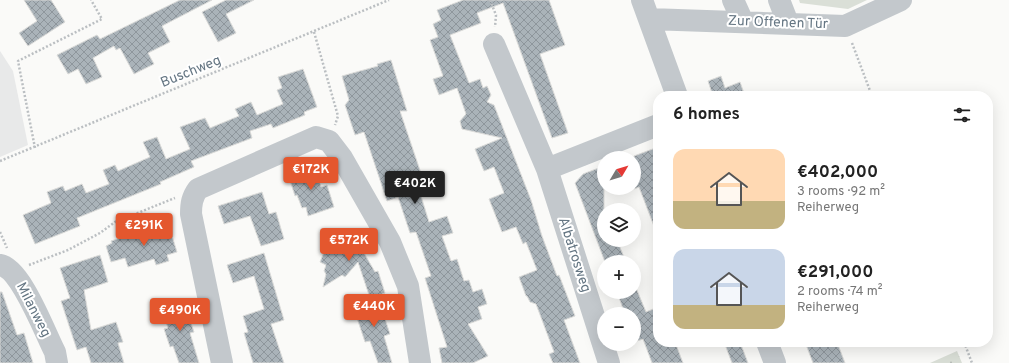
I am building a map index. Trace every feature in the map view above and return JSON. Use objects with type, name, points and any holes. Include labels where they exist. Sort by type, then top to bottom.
[{"type":"street","points":[[733,0],[743,22]]},
{"type":"street","points":[[779,0],[788,23]]},
{"type":"street","name":"Zur Offenen Tür","points":[[645,10],[743,22],[845,26],[901,0]]},
{"type":"street","points":[[645,10],[675,91]]},
{"type":"street","name":"Albatrosweg","points":[[494,44],[546,169],[609,363]]},
{"type":"street","points":[[546,169],[653,127]]},
{"type":"street","points":[[222,363],[191,214],[191,205],[198,189],[316,138],[329,141],[342,158],[390,242],[408,286],[420,363]]},
{"type":"street","name":"Milanweg","points":[[6,269],[24,290],[54,352],[57,363]]},
{"type":"street","points":[[769,347],[775,363]]},
{"type":"path","points":[[35,148],[18,61],[102,19],[91,0]]},
{"type":"path","name":"Buschweg","points":[[0,161],[35,148],[389,0]]},
{"type":"path","points":[[490,0],[496,15],[494,44]]},
{"type":"path","points":[[845,26],[870,91]]},
{"type":"path","points":[[314,32],[338,116],[329,141]]},
{"type":"path","points":[[11,152],[12,156]]},
{"type":"path","points":[[6,269],[68,250],[100,233],[115,222],[198,189]]},
{"type":"path","points":[[966,347],[972,363]]},
{"type":"shaded area","points":[[0,51],[13,71],[28,145],[0,157]]},
{"type":"green space","points":[[799,0],[867,0],[848,9],[800,3]]},
{"type":"green space","points":[[957,351],[962,363],[930,363]]},
{"type":"building","points":[[24,0],[51,0],[65,22],[28,46],[19,33],[37,21]]},
{"type":"building","points":[[180,0],[212,0],[162,26],[170,42],[148,53],[154,64],[134,74],[120,48],[116,50],[114,46],[93,58],[102,77],[86,84],[78,69],[68,74],[57,55],[97,35],[100,39]]},
{"type":"building","points":[[226,0],[254,0],[226,14],[236,33],[218,42],[202,12]]},
{"type":"building","points":[[463,0],[549,0],[565,45],[540,54],[568,133],[552,138],[503,3],[477,13],[481,23],[450,35],[469,83],[480,79],[483,88],[487,86],[491,95],[487,102],[494,105],[531,200],[542,236],[557,276],[559,275],[575,316],[564,320],[580,363],[553,363],[549,354],[554,352],[536,304],[530,302],[526,296],[519,277],[537,270],[526,242],[523,244],[516,227],[502,232],[489,199],[504,193],[494,167],[484,171],[475,149],[502,138],[462,129],[460,121],[466,114],[457,88],[439,95],[433,79],[443,76],[430,40],[438,37],[433,24],[441,20],[437,10]]},
{"type":"building","points":[[391,60],[407,111],[400,111],[428,194],[421,196],[429,222],[447,216],[453,233],[442,236],[451,261],[457,259],[464,281],[469,280],[473,292],[482,289],[487,304],[478,307],[482,319],[468,324],[488,356],[473,363],[442,363],[439,348],[447,347],[425,278],[431,276],[416,232],[410,233],[398,197],[387,201],[364,132],[355,135],[345,105],[349,100],[342,76],[378,66],[377,64]]},
{"type":"building","points":[[303,69],[317,107],[304,112],[305,115],[273,128],[271,124],[250,131],[252,138],[191,161],[194,167],[160,182],[161,184],[77,218],[80,226],[35,244],[23,215],[51,203],[47,192],[63,186],[65,191],[82,184],[86,193],[109,184],[103,170],[115,165],[118,171],[150,157],[143,142],[157,137],[166,159],[190,149],[180,127],[205,118],[210,128],[239,116],[235,109],[251,102],[257,115],[283,104],[277,90],[282,88],[278,77]]},
{"type":"building","points":[[721,76],[725,88],[740,82],[743,91],[711,91],[708,81]]},
{"type":"building","points":[[653,149],[653,224],[641,192],[641,153]]},
{"type":"building","points":[[314,165],[321,187],[327,185],[334,207],[308,216],[306,207],[302,208],[297,195],[295,196],[288,174]]},
{"type":"building","points":[[597,169],[597,195],[604,195],[604,203],[597,203],[597,241],[575,183],[583,174]]},
{"type":"building","points":[[262,192],[269,214],[276,212],[284,239],[261,246],[250,216],[224,224],[218,206]]},
{"type":"building","points":[[168,223],[177,252],[167,255],[169,261],[156,265],[154,259],[128,267],[125,258],[111,262],[106,246],[112,243],[111,241]]},
{"type":"building","points":[[334,231],[338,236],[356,231],[360,246],[375,272],[378,271],[385,293],[370,298],[358,262],[345,277],[342,275],[323,287],[326,274],[324,271],[326,265],[320,262],[327,245],[323,240]]},
{"type":"building","points":[[599,247],[620,247],[623,255],[602,255]]},
{"type":"building","points":[[264,253],[284,320],[271,324],[284,363],[253,363],[244,333],[248,332],[243,316],[264,309],[254,276],[233,283],[227,265]]},
{"type":"building","points":[[100,255],[108,282],[84,290],[91,330],[116,322],[123,342],[118,343],[124,363],[91,363],[86,347],[77,350],[61,301],[70,298],[60,268]]},
{"type":"building","points":[[0,292],[2,292],[17,335],[24,333],[33,363],[0,363]]},
{"type":"building","points":[[378,298],[390,334],[384,336],[392,363],[378,363],[370,341],[365,342],[353,306]]},
{"type":"building","points":[[620,299],[641,299],[646,312],[653,309],[653,347],[677,347],[683,363],[652,363],[643,339],[641,340],[641,307],[622,307]]},
{"type":"building","points":[[183,300],[194,332],[190,333],[199,363],[179,363],[173,346],[170,347],[164,329],[168,328],[161,307]]},
{"type":"building","points":[[726,347],[742,347],[748,363],[732,363]]},
{"type":"building","points":[[807,347],[839,347],[845,363],[813,363]]}]
